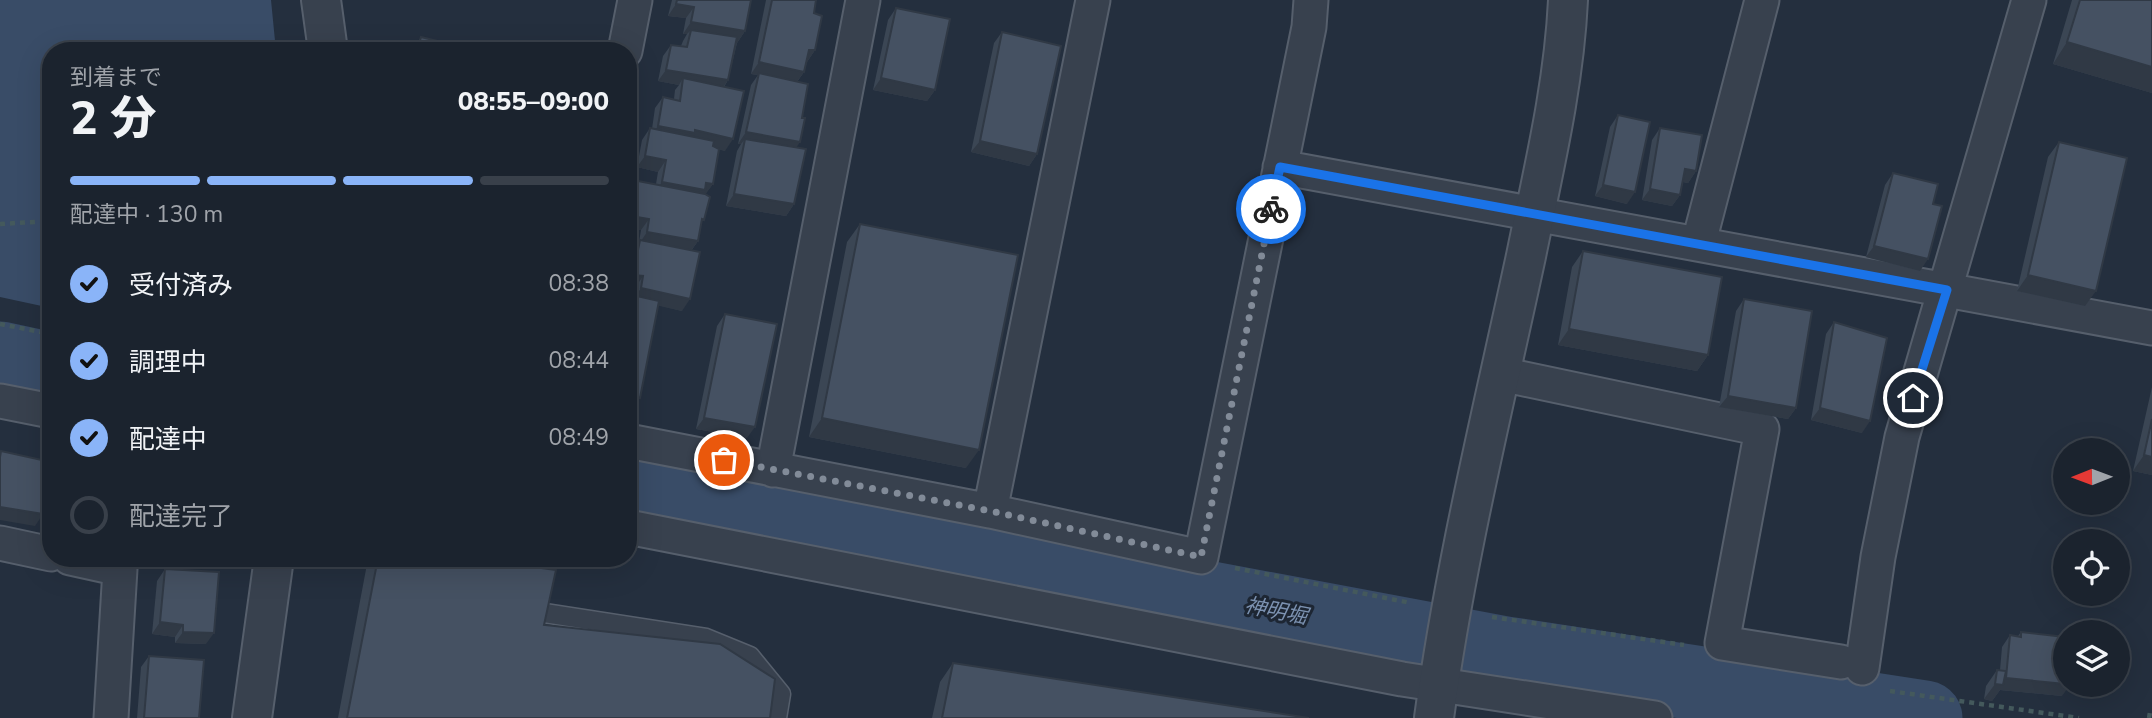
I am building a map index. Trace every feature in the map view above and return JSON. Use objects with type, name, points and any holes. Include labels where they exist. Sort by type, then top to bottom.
[{"type":"street","points":[[321,0],[327,42]]},
{"type":"street","points":[[627,42],[635,0]]},
{"type":"street","points":[[773,470],[863,0]]},
{"type":"street","points":[[990,511],[1093,0]]},
{"type":"street","points":[[637,443],[990,511],[1201,557],[1309,27],[1311,0]]},
{"type":"street","points":[[1438,689],[1450,614],[1534,215],[1566,33],[1568,0]]},
{"type":"street","points":[[1699,242],[1762,0]]},
{"type":"street","points":[[1501,374],[1762,429],[1722,643],[1852,665],[1878,557],[1902,437],[1947,290],[2029,0]]},
{"type":"street","points":[[1280,167],[1534,215],[1699,242],[2152,328]]},
{"type":"street","points":[[0,401],[42,409]]},
{"type":"street","points":[[637,529],[1438,689],[1655,718]]},
{"type":"street","points":[[0,543],[42,552]]},
{"type":"street","points":[[111,567],[120,569],[111,718]]},
{"type":"street","points":[[252,718],[273,567]]},
{"type":"lane","points":[[538,612],[706,638],[750,656],[781,694],[777,718]]},
{"type":"path","points":[[0,224],[42,222]]},
{"type":"path","points":[[0,324],[42,332]]},
{"type":"path","points":[[1201,557],[1216,564],[1450,614],[1701,647],[1722,643]]},
{"type":"path","points":[[1852,665],[1877,689],[2080,718]]},
{"type":"path","points":[[2148,718],[2150,712]]},
{"type":"water","points":[[0,0],[271,0],[275,42],[42,42],[42,306],[0,297]]},
{"type":"building","points":[[677,0],[751,0],[745,31],[691,22],[694,7],[676,4]]},
{"type":"building","points":[[772,0],[816,0],[814,13],[822,16],[815,50],[809,50],[804,72],[759,62]]},
{"type":"building","points":[[2080,0],[2152,0],[2152,67],[2067,42]]},
{"type":"building","points":[[896,8],[950,19],[935,90],[881,78]]},
{"type":"building","points":[[691,30],[737,37],[728,80],[666,70],[671,45],[687,47]]},
{"type":"building","points":[[1002,32],[1061,46],[1037,154],[980,141]]},
{"type":"building","points":[[421,37],[441,42],[420,42]]},
{"type":"building","points":[[759,73],[808,84],[800,142],[746,132]]},
{"type":"building","points":[[683,78],[744,91],[733,139],[695,130],[695,133],[658,126],[663,97],[680,101]]},
{"type":"building","points":[[1618,115],[1650,122],[1635,192],[1603,185]]},
{"type":"building","points":[[650,128],[714,141],[713,146],[719,149],[713,184],[706,183],[705,190],[662,182],[666,160],[645,156]]},
{"type":"building","points":[[1660,128],[1702,135],[1696,171],[1685,169],[1680,195],[1650,189]]},
{"type":"building","points":[[745,139],[806,149],[794,204],[734,194]]},
{"type":"building","points":[[2059,142],[2127,158],[2096,291],[2028,275]]},
{"type":"building","points":[[1893,173],[1938,184],[1933,204],[1942,206],[1928,259],[1874,246]]},
{"type":"building","points":[[638,181],[710,197],[698,241],[647,232],[649,219],[637,217]]},
{"type":"building","points":[[860,224],[1018,255],[979,450],[822,418]]},
{"type":"building","points":[[640,240],[700,252],[690,299],[641,288],[643,276],[637,275]]},
{"type":"building","points":[[1583,251],[1722,277],[1708,355],[1569,329]]},
{"type":"building","points":[[637,296],[659,301],[640,398],[637,398]]},
{"type":"building","points":[[1744,299],[1812,311],[1796,408],[1728,396]]},
{"type":"building","points":[[725,314],[777,324],[755,427],[704,418]]},
{"type":"building","points":[[1834,322],[1887,338],[1870,421],[1820,408]]},
{"type":"building","points":[[2152,419],[2152,457],[2144,455]]},
{"type":"building","points":[[1,451],[42,460],[42,514],[0,507]]},
{"type":"building","points":[[376,567],[534,567],[556,570],[544,625],[720,644],[775,679],[770,718],[347,718]]},
{"type":"building","points":[[165,569],[219,572],[214,633],[183,632],[183,625],[160,622]]},
{"type":"building","points":[[2021,632],[2053,636],[2053,683],[2006,678],[2010,635],[2021,637]]},
{"type":"building","points":[[149,656],[204,660],[199,718],[144,718]]},
{"type":"building","points":[[953,663],[1309,718],[942,718]]},
{"type":"building","points":[[1997,670],[2006,671],[2003,685],[1995,684]]},
{"type":"waterway","name":"神明堀","points":[[0,359],[42,368]]},
{"type":"waterway","name":"神明堀","points":[[637,492],[1506,654],[1925,718]]},
{"type":"way so far","points":[[724,460],[990,511],[1201,557],[1271,209]]},
{"type":"route","points":[[1271,209],[1280,167],[1534,215],[1699,242],[1947,290],[1913,398]]}]
